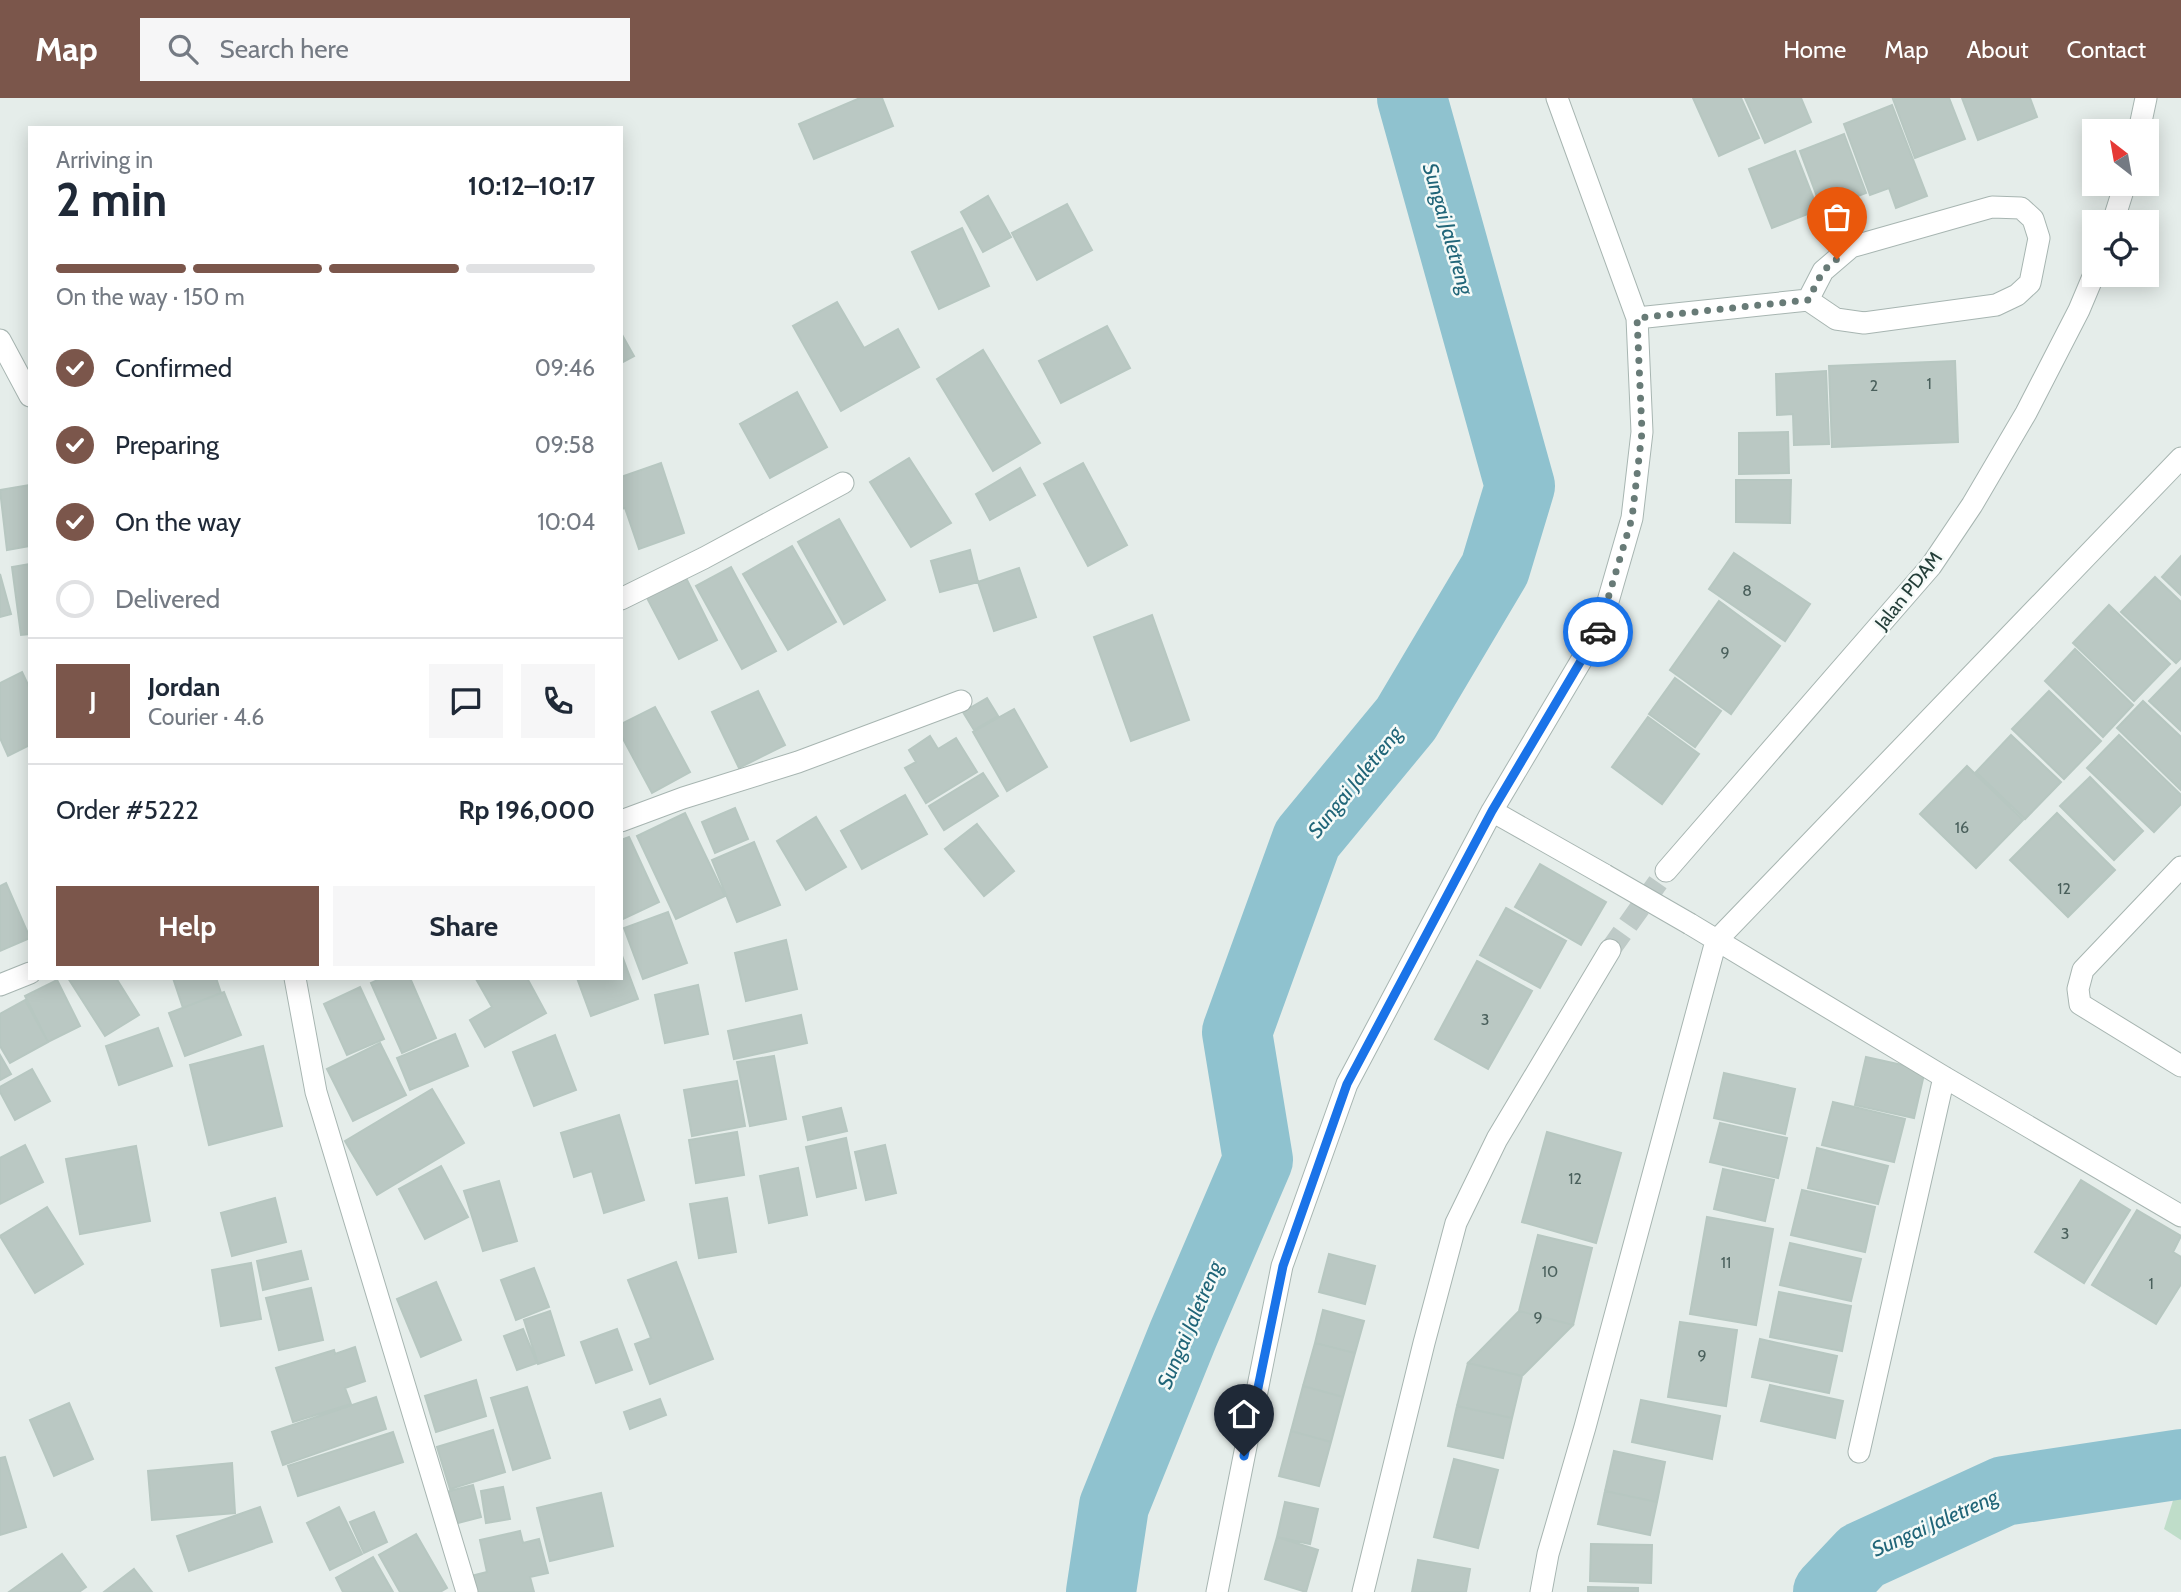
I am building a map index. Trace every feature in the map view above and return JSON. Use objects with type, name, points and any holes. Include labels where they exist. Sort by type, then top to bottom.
[{"type":"street","points":[[1217,1592],[1283,1266],[1347,1084],[1492,811],[1600,629],[1632,518],[1642,432],[1637,318],[1557,98]]},
{"type":"street","points":[[2142,119],[2146,98]]},
{"type":"street","points":[[1637,318],[1808,300],[1836,318],[1864,323],[1996,305],[2017,295],[2030,283],[2039,238],[2034,219],[2021,208],[1992,206],[1851,247],[1823,271],[1808,300]]},
{"type":"street","name":"Jalan PDAM","points":[[1667,871],[1931,566],[1972,505],[2026,413],[2089,287]]},
{"type":"street","points":[[1,343],[28,392]]},
{"type":"street","points":[[1541,1592],[1548,1555],[1716,940],[2181,458]]},
{"type":"street","points":[[623,598],[843,483]]},
{"type":"street","points":[[623,820],[683,798],[798,762],[961,701]]},
{"type":"street","points":[[1492,811],[1690,924],[2181,1216]]},
{"type":"street","points":[[2181,867],[2083,970],[2078,989],[2080,1004],[2181,1066]]},
{"type":"street","points":[[1363,1592],[1456,1223],[1497,1139],[1610,950]]},
{"type":"street","points":[[0,985],[28,974]]},
{"type":"street","points":[[295,980],[316,1091],[467,1592]]},
{"type":"street","points":[[1859,1452],[1944,1077]]},
{"type":"green space","points":[[2176,1491],[2181,1492],[2181,1540],[2164,1529]]},
{"type":"building","points":[[860,98],[882,98],[893,126],[814,159],[799,124]]},
{"type":"building","points":[[1693,98],[1741,98],[1759,138],[1719,156]]},
{"type":"building","points":[[1745,98],[1801,98],[1811,122],[1765,143]]},
{"type":"building","points":[[1949,98],[1965,139],[1915,158],[1893,99]]},
{"type":"building","points":[[1962,98],[2030,98],[2037,117],[1978,140]]},
{"type":"building","points":[[1892,105],[1927,196],[1896,208],[1889,188],[1870,195],[1844,124]]},
{"type":"building","points":[[1844,134],[1866,193],[1822,210],[1800,151]]},
{"type":"building","points":[[1795,151],[1818,210],[1772,228],[1749,169]]},
{"type":"building","points":[[988,196],[1011,237],[983,252],[961,212]]},
{"type":"building","points":[[1067,204],[1092,250],[1037,280],[1012,233]]},
{"type":"building","points":[[962,228],[989,286],[939,309],[912,252]]},
{"type":"building","points":[[837,302],[864,348],[898,329],[919,367],[841,411],[793,326]]},
{"type":"building","points":[[1107,326],[1130,368],[1061,403],[1039,361]]},
{"type":"building","points":[[623,337],[634,356],[623,362]]},
{"type":"building","points":[[983,350],[1040,443],[993,471],[937,379]]},
{"type":"building","points":[[1955,361],[1958,442],[1832,447],[1829,366]]},
{"type":"building","points":[[1826,371],[1829,444],[1794,445],[1793,414],[1777,415],[1776,374]]},
{"type":"building","points":[[797,392],[827,447],[770,478],[740,424]]},
{"type":"building","points":[[1788,432],[1789,473],[1739,474],[1739,433]]},
{"type":"building","points":[[909,458],[951,523],[911,547],[870,482]]},
{"type":"building","points":[[661,463],[684,533],[639,549],[623,508],[623,476]]},
{"type":"building","points":[[1083,463],[1127,545],[1088,566],[1044,484]]},
{"type":"building","points":[[1020,468],[1035,495],[990,520],[976,494]]},
{"type":"building","points":[[1736,480],[1791,480],[1790,523],[1736,522]]},
{"type":"building","points":[[28,485],[28,546],[7,550],[0,490]]},
{"type":"building","points":[[839,519],[885,600],[844,624],[798,542]]},
{"type":"building","points":[[792,546],[836,622],[788,650],[743,574]]},
{"type":"building","points":[[970,550],[978,582],[940,592],[931,561]]},
{"type":"building","points":[[1734,553],[1810,604],[1785,641],[1709,589]]},
{"type":"building","points":[[2181,556],[2181,595],[2162,577]]},
{"type":"building","points":[[28,564],[28,634],[21,635],[12,567]]},
{"type":"building","points":[[731,567],[776,651],[742,669],[696,586]]},
{"type":"building","points":[[1019,568],[1036,617],[994,631],[978,582]]},
{"type":"building","points":[[0,574],[11,614],[0,617]]},
{"type":"building","points":[[685,576],[717,640],[679,659],[646,596]]},
{"type":"building","points":[[2155,577],[2181,602],[2181,658],[2176,663],[2121,612]]},
{"type":"building","points":[[1719,601],[1780,646],[1731,714],[1670,670]]},
{"type":"building","points":[[2109,605],[2170,664],[2134,701],[2073,643]]},
{"type":"building","points":[[1152,615],[1189,720],[1131,741],[1094,637]]},
{"type":"building","points":[[2075,649],[2133,705],[2103,737],[2045,681]]},
{"type":"building","points":[[2181,668],[2181,731],[2149,701]]},
{"type":"building","points":[[22,672],[28,685],[28,746],[8,756],[0,738],[0,683]]},
{"type":"building","points":[[1675,678],[1721,711],[1695,747],[1649,714]]},
{"type":"building","points":[[758,691],[785,745],[739,768],[712,712]]},
{"type":"building","points":[[2049,691],[2101,741],[2064,779],[2012,729]]},
{"type":"building","points":[[987,698],[998,716],[974,730],[963,712]]},
{"type":"building","points":[[2143,701],[2181,737],[2181,790],[2117,728]]},
{"type":"building","points":[[655,707],[690,772],[652,793],[623,739],[623,723]]},
{"type":"building","points":[[1014,709],[1047,767],[1007,791],[973,732]]},
{"type":"building","points":[[1648,717],[1699,754],[1662,804],[1612,767]]},
{"type":"building","points":[[2011,735],[2061,782],[2025,819],[1976,772]]},
{"type":"building","points":[[2119,735],[2181,795],[2181,804],[2154,832],[2087,768]]},
{"type":"building","points":[[930,736],[938,749],[956,738],[977,772],[926,803],[905,768],[916,762],[909,750]]},
{"type":"building","points":[[1967,766],[2023,820],[1976,868],[1920,814]]},
{"type":"building","points":[[983,773],[998,796],[944,830],[929,806]]},
{"type":"building","points":[[2090,777],[2143,831],[2114,860],[2060,806]]},
{"type":"building","points":[[905,795],[927,834],[862,869],[841,831]]},
{"type":"building","points":[[735,808],[748,839],[715,853],[702,822]]},
{"type":"building","points":[[685,813],[725,896],[676,919],[637,836]]},
{"type":"building","points":[[2057,813],[2115,870],[2068,917],[2010,860]]},
{"type":"building","points":[[816,817],[846,867],[806,890],[777,841]]},
{"type":"building","points":[[977,824],[1014,871],[984,896],[945,849]]},
{"type":"building","points":[[629,837],[659,902],[623,919],[623,839]]},
{"type":"building","points":[[754,842],[780,905],[737,922],[712,860]]},
{"type":"building","points":[[1540,864],[1606,902],[1581,945],[1515,907]]},
{"type":"building","points":[[6,883],[28,939],[0,951],[0,886]]},
{"type":"building","points":[[1506,908],[1566,941],[1540,988],[1480,955]]},
{"type":"building","points":[[668,912],[687,963],[643,979],[624,928]]},
{"type":"building","points":[[786,940],[797,989],[746,1001],[735,953]]},
{"type":"building","points":[[623,958],[638,999],[591,1016],[578,980],[623,980]]},
{"type":"building","points":[[1477,961],[1532,991],[1488,1069],[1435,1039]]},
{"type":"building","points":[[57,980],[80,1026],[48,1042],[25,996]]},
{"type":"building","points":[[69,980],[117,980],[139,1015],[105,1036]]},
{"type":"building","points":[[174,980],[217,980],[221,993],[183,1008]]},
{"type":"building","points":[[378,980],[411,980],[436,1038],[402,1053],[371,983]]},
{"type":"building","points":[[477,980],[528,980],[546,1013],[485,1047],[470,1020],[492,1007]]},
{"type":"building","points":[[698,985],[708,1034],[665,1043],[655,995]]},
{"type":"building","points":[[360,987],[384,1039],[347,1055],[324,1004]]},
{"type":"building","points":[[224,992],[241,1035],[185,1056],[169,1013]]},
{"type":"building","points":[[25,1000],[48,1042],[10,1063],[0,1046],[0,1014]]},
{"type":"building","points":[[801,1015],[807,1043],[734,1059],[728,1031]]},
{"type":"building","points":[[158,1028],[172,1066],[119,1085],[106,1046]]},
{"type":"building","points":[[455,1034],[468,1066],[410,1090],[397,1058]]},
{"type":"building","points":[[555,1035],[576,1090],[534,1106],[513,1052]]},
{"type":"building","points":[[380,1043],[406,1095],[353,1121],[327,1069]]},
{"type":"building","points":[[263,1046],[282,1126],[209,1145],[190,1065]]},
{"type":"building","points":[[0,1055],[11,1074],[0,1080]]},
{"type":"building","points":[[774,1056],[786,1119],[750,1126],[737,1062]]},
{"type":"building","points":[[1866,1057],[1925,1070],[1914,1118],[1855,1105]]},
{"type":"building","points":[[32,1069],[50,1101],[15,1120],[0,1087]]},
{"type":"building","points":[[1724,1073],[1795,1089],[1785,1134],[1714,1118]]},
{"type":"building","points":[[737,1081],[745,1126],[692,1136],[684,1090]]},
{"type":"building","points":[[432,1089],[464,1143],[377,1195],[345,1141]]},
{"type":"building","points":[[1833,1102],[1905,1119],[1894,1162],[1822,1145]]},
{"type":"building","points":[[841,1108],[847,1131],[808,1140],[803,1117]]},
{"type":"building","points":[[619,1115],[644,1200],[604,1213],[592,1171],[574,1177],[561,1133]]},
{"type":"building","points":[[1720,1123],[1787,1138],[1778,1178],[1710,1162]]},
{"type":"building","points":[[737,1132],[744,1175],[696,1183],[689,1140]]},
{"type":"building","points":[[1547,1132],[1621,1153],[1596,1243],[1522,1222]]},
{"type":"building","points":[[846,1138],[856,1188],[817,1197],[806,1147]]},
{"type":"building","points":[[25,1145],[43,1182],[0,1204],[0,1158]]},
{"type":"building","points":[[885,1145],[896,1193],[866,1200],[855,1152]]},
{"type":"building","points":[[136,1146],[150,1221],[80,1234],[66,1159]]},
{"type":"building","points":[[1817,1148],[1888,1166],[1878,1204],[1808,1188]]},
{"type":"building","points":[[441,1166],[468,1217],[425,1239],[399,1189]]},
{"type":"building","points":[[798,1168],[807,1215],[769,1223],[760,1176]]},
{"type":"building","points":[[1723,1169],[1774,1180],[1765,1221],[1714,1209]]},
{"type":"building","points":[[2081,1180],[2130,1210],[2084,1283],[2035,1252]]},
{"type":"building","points":[[499,1181],[517,1241],[483,1251],[464,1191]]},
{"type":"building","points":[[1802,1190],[1875,1207],[1865,1252],[1791,1235]]},
{"type":"building","points":[[275,1198],[286,1242],[232,1256],[221,1213]]},
{"type":"building","points":[[727,1198],[736,1252],[699,1258],[690,1204]]},
{"type":"building","points":[[47,1207],[83,1264],[35,1293],[0,1236]]},
{"type":"building","points":[[2137,1210],[2181,1236],[2173,1252],[2181,1257],[2181,1284],[2156,1324],[2092,1285]]},
{"type":"building","points":[[1707,1217],[1773,1229],[1756,1325],[1690,1314]]},
{"type":"building","points":[[1538,1235],[1592,1248],[1573,1325],[1519,1311]]},
{"type":"building","points":[[1790,1243],[1861,1259],[1851,1301],[1780,1285]]},
{"type":"building","points":[[301,1251],[308,1279],[263,1290],[257,1261]]},
{"type":"building","points":[[1329,1254],[1375,1266],[1365,1304],[1319,1292]]},
{"type":"building","points":[[676,1262],[713,1359],[650,1384],[635,1344],[651,1338],[628,1280]]},
{"type":"building","points":[[251,1263],[261,1319],[221,1326],[212,1270]]},
{"type":"building","points":[[534,1268],[549,1307],[516,1320],[501,1280]]},
{"type":"building","points":[[436,1282],[461,1340],[421,1357],[397,1299]]},
{"type":"building","points":[[311,1288],[323,1340],[279,1350],[266,1298]]},
{"type":"building","points":[[1779,1292],[1851,1306],[1842,1351],[1770,1337]]},
{"type":"building","points":[[1323,1310],[1364,1321],[1355,1353],[1315,1343]]},
{"type":"building","points":[[550,1311],[564,1355],[538,1364],[524,1320]]},
{"type":"building","points":[[1519,1311],[1573,1325],[1522,1376],[1468,1363]]},
{"type":"building","points":[[1680,1322],[1737,1330],[1726,1406],[1668,1397]]},
{"type":"building","points":[[523,1329],[537,1363],[517,1370],[504,1336]]},
{"type":"building","points":[[617,1329],[632,1370],[596,1383],[581,1342]]},
{"type":"building","points":[[1760,1339],[1837,1356],[1829,1393],[1752,1377]]},
{"type":"building","points":[[1315,1343],[1355,1353],[1343,1397],[1303,1386]]},
{"type":"building","points":[[355,1347],[365,1381],[345,1388],[351,1404],[293,1422],[276,1368],[334,1350],[335,1354]]},
{"type":"building","points":[[1468,1363],[1522,1376],[1512,1418],[1457,1406]]},
{"type":"building","points":[[476,1380],[486,1416],[436,1432],[425,1396]]},
{"type":"building","points":[[1770,1385],[1843,1401],[1835,1438],[1761,1421]]},
{"type":"building","points":[[1303,1386],[1343,1397],[1331,1442],[1291,1431]]},
{"type":"building","points":[[527,1387],[550,1458],[513,1470],[491,1398]]},
{"type":"building","points":[[376,1397],[386,1429],[283,1465],[272,1432]]},
{"type":"building","points":[[660,1399],[666,1415],[630,1429],[624,1412]]},
{"type":"building","points":[[1641,1400],[1720,1416],[1712,1459],[1632,1442]]},
{"type":"building","points":[[69,1403],[93,1459],[54,1476],[30,1420]]},
{"type":"building","points":[[1457,1406],[1512,1418],[1503,1458],[1448,1446]]},
{"type":"building","points":[[493,1430],[505,1472],[450,1489],[437,1447]]},
{"type":"building","points":[[1291,1431],[1331,1442],[1319,1486],[1279,1476]]},
{"type":"building","points":[[393,1432],[403,1462],[298,1496],[288,1466]]},
{"type":"building","points":[[1614,1451],[1665,1462],[1657,1502],[1605,1491]]},
{"type":"building","points":[[5,1457],[26,1527],[0,1535],[0,1458]]},
{"type":"building","points":[[1454,1459],[1498,1470],[1478,1548],[1434,1537]]},
{"type":"building","points":[[232,1463],[235,1513],[152,1520],[148,1471]]},
{"type":"building","points":[[473,1485],[481,1517],[454,1524],[446,1492]]},
{"type":"building","points":[[503,1487],[510,1519],[486,1523],[481,1491]]},
{"type":"building","points":[[1605,1491],[1657,1502],[1650,1535],[1598,1524]]},
{"type":"building","points":[[601,1493],[613,1546],[550,1561],[537,1508]]},
{"type":"building","points":[[1285,1502],[1318,1509],[1310,1544],[1277,1537]]},
{"type":"building","points":[[260,1507],[272,1542],[189,1571],[177,1536]]},
{"type":"building","points":[[339,1507],[362,1554],[330,1570],[307,1523]]},
{"type":"building","points":[[374,1512],[387,1542],[364,1553],[350,1522]]},
{"type":"building","points":[[520,1531],[523,1543],[539,1539],[548,1573],[530,1577],[534,1592],[471,1592],[467,1577],[487,1572],[480,1540]]},
{"type":"building","points":[[416,1534],[447,1588],[440,1592],[400,1592],[379,1555]]},
{"type":"building","points":[[1277,1537],[1318,1550],[1306,1592],[1265,1579]]},
{"type":"building","points":[[1591,1544],[1652,1545],[1651,1583],[1590,1581]]},
{"type":"building","points":[[62,1554],[86,1587],[79,1592],[9,1592]]},
{"type":"building","points":[[373,1557],[393,1592],[343,1592],[336,1578]]},
{"type":"building","points":[[1418,1560],[1470,1569],[1466,1592],[1412,1592]]},
{"type":"building","points":[[134,1569],[152,1592],[104,1592]]},
{"type":"building","points":[[1588,1587],[1638,1588],[1638,1592],[1588,1592]]},
{"type":"waterway","name":"Sungai Jaletreng","points":[[1101,1592],[1114,1506],[1258,1160],[1237,1032],[1307,839],[1406,719],[1495,569],[1520,486],[1412,98]]},
{"type":"waterway","name":"Sungai Jaletreng","points":[[1828,1592],[1862,1556],[2004,1491],[2181,1464]]},
{"type":"tunnel","points":[[1610,950],[1666,871]]},
{"type":"way so far","points":[[1598,632],[1632,518],[1642,432],[1637,318],[1808,300],[1823,271],[1837,259]]},
{"type":"route","points":[[1244,1456],[1283,1266],[1347,1084],[1492,811],[1598,632]]}]
